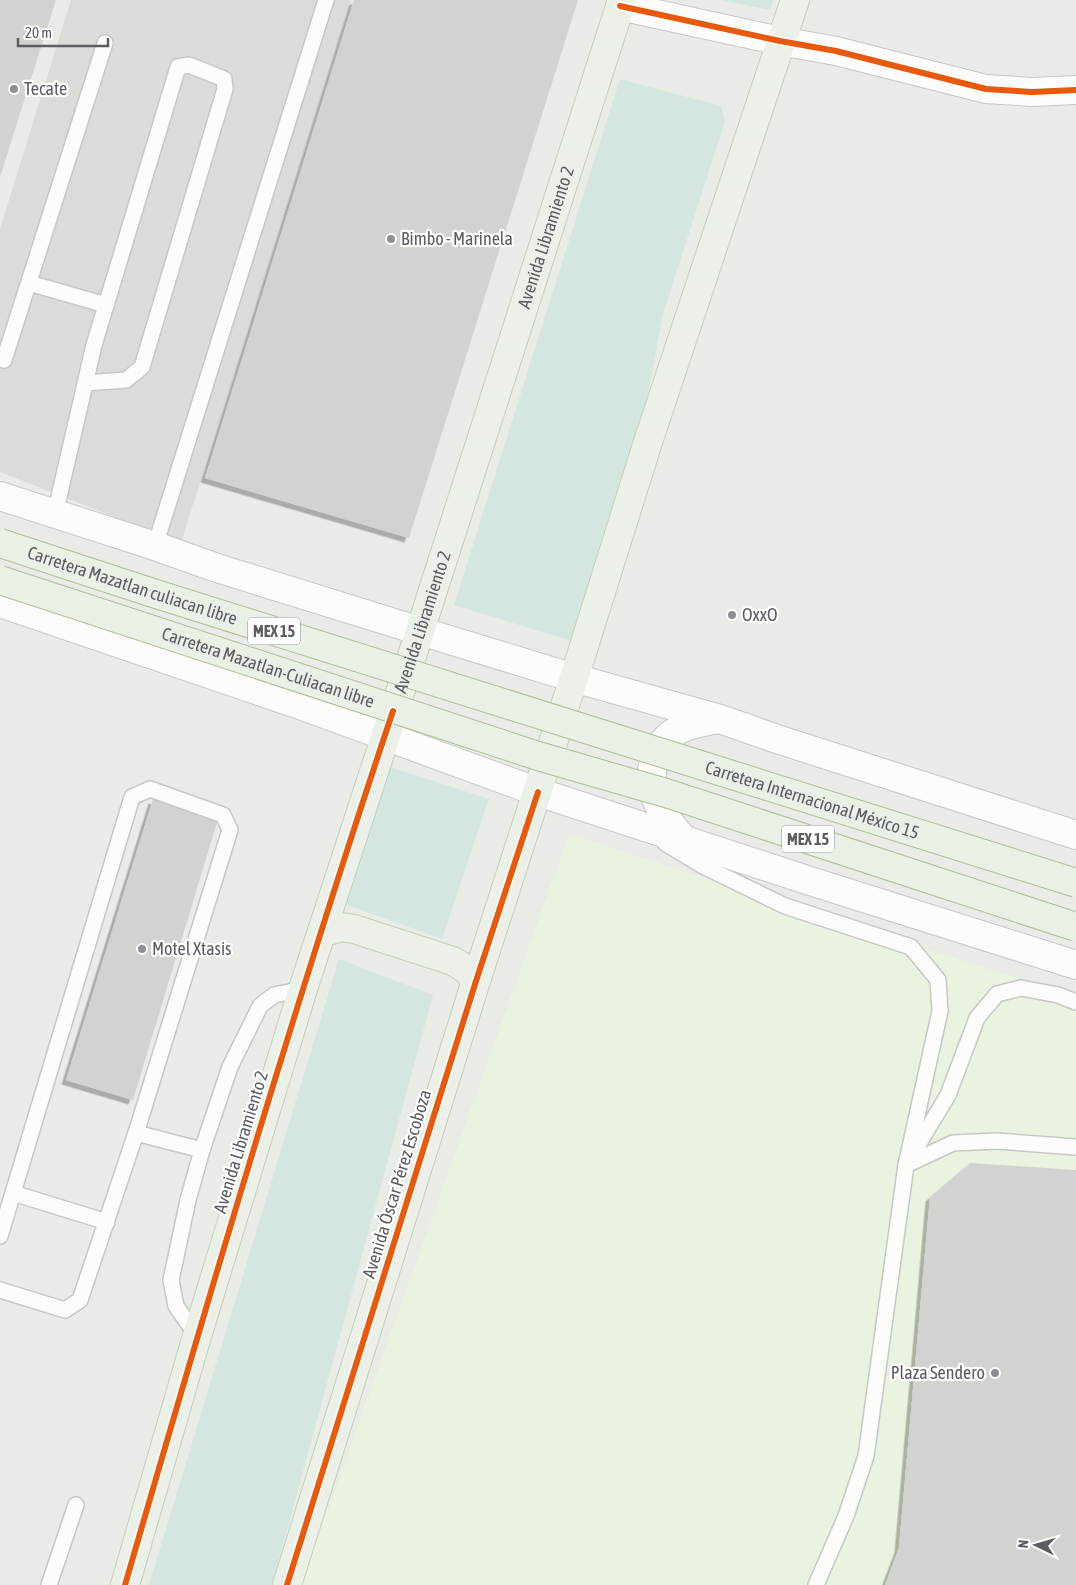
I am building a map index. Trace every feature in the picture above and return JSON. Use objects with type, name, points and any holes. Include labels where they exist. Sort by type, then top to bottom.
[{"type":"highway","name":"Carretera Mazatlan culiacan libre","points":[[0,543],[549,718]]},
{"type":"highway","name":"Carretera Mazatlan-Culiacan libre","points":[[0,580],[538,756]]},
{"type":"highway","name":"Carretera Internacional México 15","points":[[549,718],[1076,883]]},
{"type":"highway","name":"Carretera Internacional México 15","points":[[538,756],[666,793],[1076,927]]},
{"type":"main road","points":[[538,792],[647,444],[795,0]]},
{"type":"main road","name":"Avenida Libramiento 2","points":[[125,1585],[197,1336],[303,989],[621,3],[780,41],[885,62],[986,89],[1032,92],[1076,90]]},
{"type":"main road","points":[[0,496],[155,546],[216,568],[574,678],[720,719],[1076,835]]},
{"type":"main road","points":[[0,603],[303,706],[538,792],[1076,965]]},
{"type":"main road","points":[[684,840],[659,807],[653,793],[652,767],[661,744],[670,735],[683,728],[720,719]]},
{"type":"main road","name":"Avenida Óscar Pérez Escoboza","points":[[287,1585],[476,981],[538,792]]},
{"type":"main road","points":[[322,933],[341,927],[354,929],[453,960],[466,969],[476,981]]},
{"type":"lane","points":[[155,546],[326,0]]},
{"type":"lane","points":[[4,360],[106,43]]},
{"type":"lane","points":[[55,514],[85,383],[94,345],[178,67],[189,65],[224,79],[225,89],[142,367],[126,380],[85,383]]},
{"type":"lane","points":[[29,283],[106,305]]},
{"type":"lane","points":[[0,1236],[132,797],[150,789],[223,815],[230,830],[136,1133],[80,1300],[65,1310],[0,1290]]},
{"type":"lane","points":[[634,824],[703,866],[785,906],[911,947],[938,980],[940,1012],[906,1165],[866,1456],[846,1516],[816,1585]]},
{"type":"lane","points":[[906,1165],[948,1095],[977,1018],[997,994],[1021,988],[1076,1002]]},
{"type":"lane","points":[[197,1336],[176,1306],[171,1280],[188,1200],[202,1150],[230,1068],[260,1006],[274,995],[303,989]]},
{"type":"lane","points":[[136,1133],[202,1150]]},
{"type":"lane","points":[[906,1165],[953,1143],[997,1141],[1076,1148]]},
{"type":"lane","points":[[13,1193],[107,1222]]},
{"type":"lane","points":[[49,1585],[76,1505]]},
{"type":"shaded area","points":[[71,0],[351,0],[181,543],[0,472],[0,229]]},
{"type":"shaded area","points":[[721,0],[773,0],[770,10]]},
{"type":"shaded area","points":[[620,79],[721,106],[725,121],[663,314],[632,464],[572,641],[454,605]]},
{"type":"shaded area","points":[[390,767],[489,799],[442,939],[342,903]]},
{"type":"shaded area","points":[[569,834],[1076,997],[1076,1585],[301,1585]]},
{"type":"shaded area","points":[[339,959],[433,995],[272,1585],[149,1585]]},
{"type":"building","name":"Tecate","points":[[0,0],[56,0],[0,177]]},
{"type":"building","name":"Bimbo - Marinela","points":[[354,0],[578,0],[409,538],[205,478]]},
{"type":"building","name":"Motel Xtasis","points":[[153,799],[218,819],[133,1100],[66,1080]]},
{"type":"building","name":"Plaza Sendero","points":[[970,1163],[1076,1170],[1076,1585],[885,1585],[899,1548],[930,1197]]},
{"type":"cycle path","points":[[620,6],[780,41],[836,51],[986,89],[1032,92],[1076,90]]},
{"type":"cycle path","points":[[125,1585],[288,1037],[393,711]]},
{"type":"cycle path","points":[[287,1585],[476,981],[538,792]]},
{"type":"place","name":"Tecate","points":[[14,89]]},
{"type":"place","name":"Bimbo - Marinela","points":[[391,239]]},
{"type":"place","name":"OxxO","points":[[732,615]]},
{"type":"place","name":"Motel Xtasis","points":[[142,949]]},
{"type":"place","name":"Plaza Sendero","points":[[995,1373]]}]
